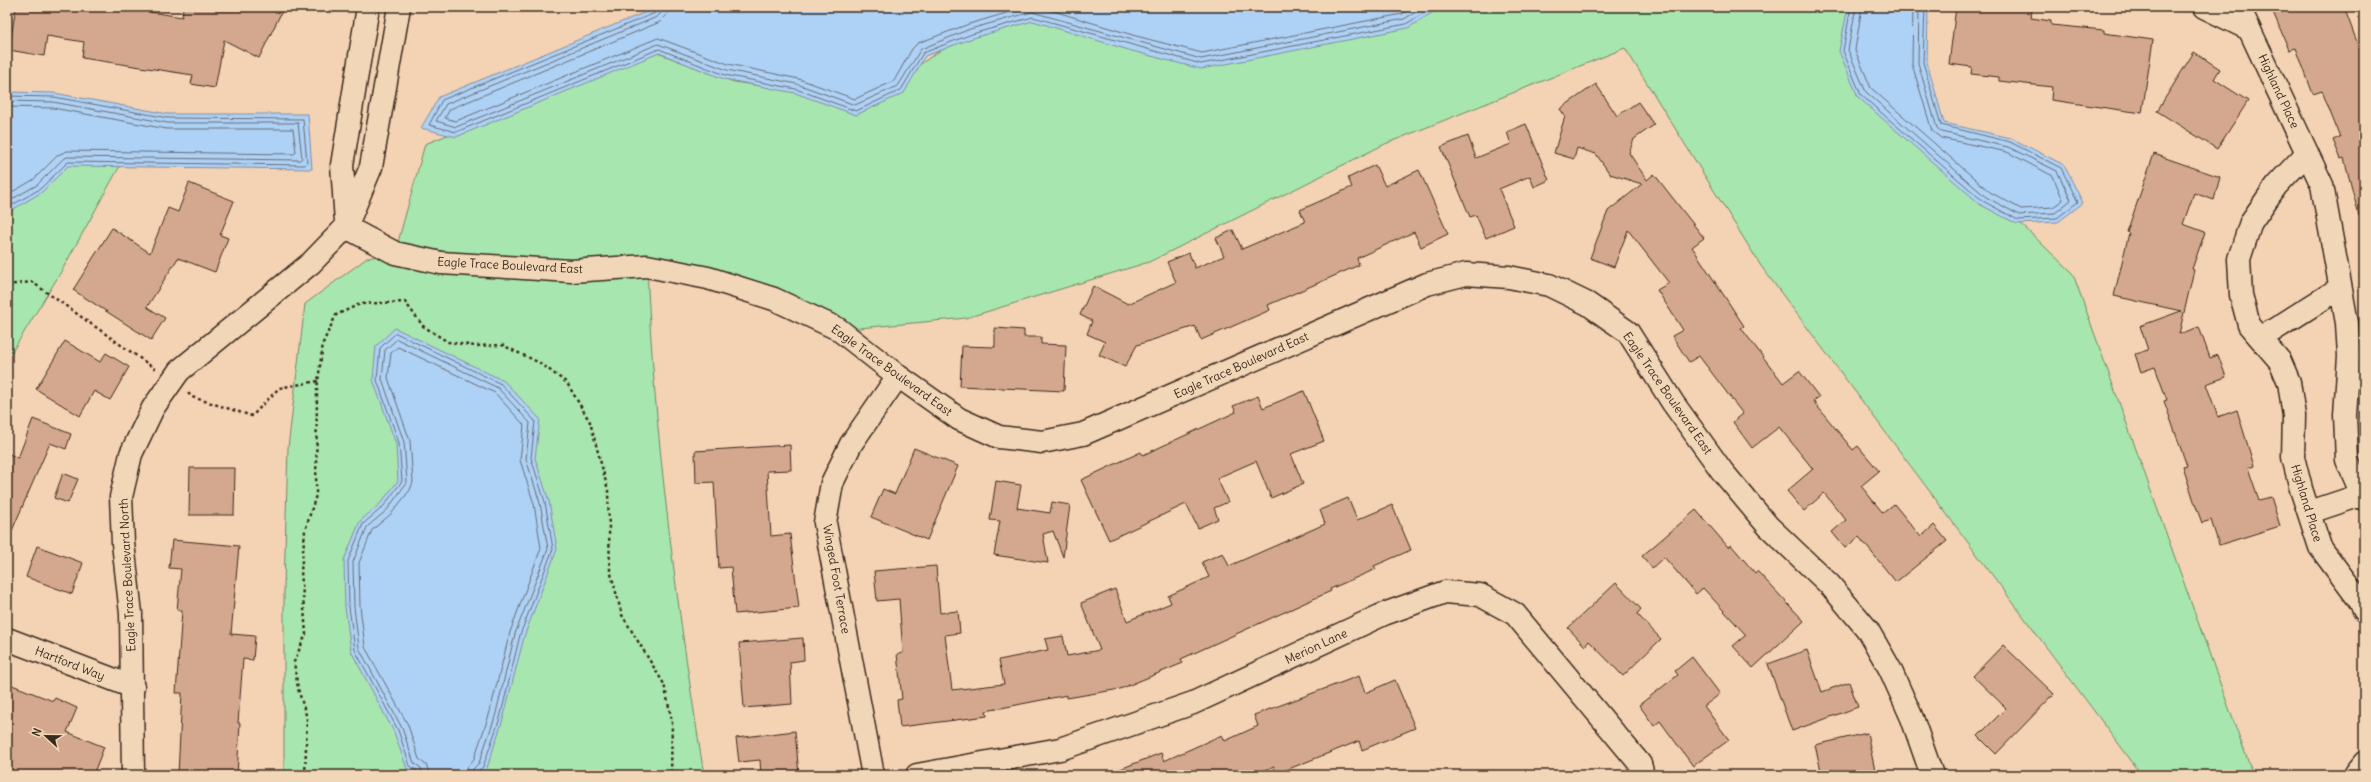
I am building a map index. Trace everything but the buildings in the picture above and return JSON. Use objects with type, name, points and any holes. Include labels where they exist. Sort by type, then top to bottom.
[{"type":"street","points":[[346,227],[342,165],[368,7]]},
{"type":"street","name":"Eagle Trace Boulevard North","points":[[133,775],[131,614],[123,543],[122,497],[131,454],[153,408],[179,371],[310,263],[346,227],[371,167],[399,7]]},
{"type":"street","points":[[2204,7],[2249,29]]},
{"type":"street","name":"Highland Place","points":[[2239,7],[2322,185],[2347,323],[2349,356],[2345,415],[2347,460],[2363,497]]},
{"type":"street","name":"Highland Place","points":[[2307,154],[2276,186],[2251,222],[2239,259],[2242,295],[2249,325],[2280,360],[2289,382],[2294,416],[2294,457],[2301,489],[2310,512],[2320,547],[2360,601],[2364,610]]},
{"type":"street","name":"Eagle Trace Boulevard East","points":[[346,227],[395,253],[441,263],[571,271],[647,266],[708,278],[774,299],[838,329],[898,376],[959,419],[1000,437],[1042,442],[1083,434],[1427,284],[1466,274],[1509,277],[1549,285],[1588,304],[1628,332],[1673,403],[1722,471],[1768,526],[1830,584],[1867,629],[1890,669],[1912,718],[1932,775]]},
{"type":"street","points":[[2261,338],[2340,288]]},
{"type":"street","name":"Winged Foot Terrace","points":[[873,775],[825,523],[832,482],[851,444],[898,376]]},
{"type":"street","points":[[2310,512],[2363,497]]},
{"type":"street","name":"Merion Lane","points":[[917,775],[1060,750],[1193,703],[1384,614],[1445,592],[1480,595],[1515,614],[1640,764],[1643,775]]},
{"type":"street","name":"Hartford Way","points":[[7,639],[133,686]]},
{"type":"path","points":[[306,775],[307,718],[298,689],[294,662],[306,634],[301,571],[305,531],[316,496],[317,388],[323,343],[336,315],[360,304],[405,302],[423,326],[448,342],[475,346],[502,345],[540,363],[567,384],[590,422],[608,490],[610,570],[622,614],[664,684],[672,721],[670,775]]},
{"type":"green space","points":[[1003,7],[1902,7],[1933,139],[2073,274],[2253,775],[2142,775],[1761,266],[1625,48],[1385,144],[1149,262],[966,318],[849,329],[647,266],[655,394],[668,522],[704,775],[284,775],[284,587],[288,448],[305,304],[367,258],[395,253],[425,144],[655,52],[734,82],[803,92],[854,110]]},
{"type":"green space","points":[[7,129],[132,144],[61,272],[7,360]]},
{"type":"water","points":[[658,7],[1441,7],[1408,28],[1201,69],[1132,51],[1033,21],[973,38],[925,56],[904,93],[856,115],[795,93],[724,79],[659,53],[456,137],[421,128],[439,97]]},
{"type":"water","points":[[1848,7],[1928,7],[1927,62],[1944,123],[2011,138],[2064,165],[2083,203],[2058,222],[2017,224],[1981,205],[1858,97],[1839,51]]},
{"type":"water","points":[[7,92],[54,93],[168,114],[308,114],[312,169],[68,166],[42,192],[7,213]]},
{"type":"water","points":[[395,328],[504,381],[540,419],[535,458],[549,501],[557,549],[524,637],[503,719],[486,771],[476,775],[417,775],[407,769],[394,732],[351,651],[345,607],[344,560],[360,521],[380,504],[398,481],[396,444],[373,380],[376,346]]}]
